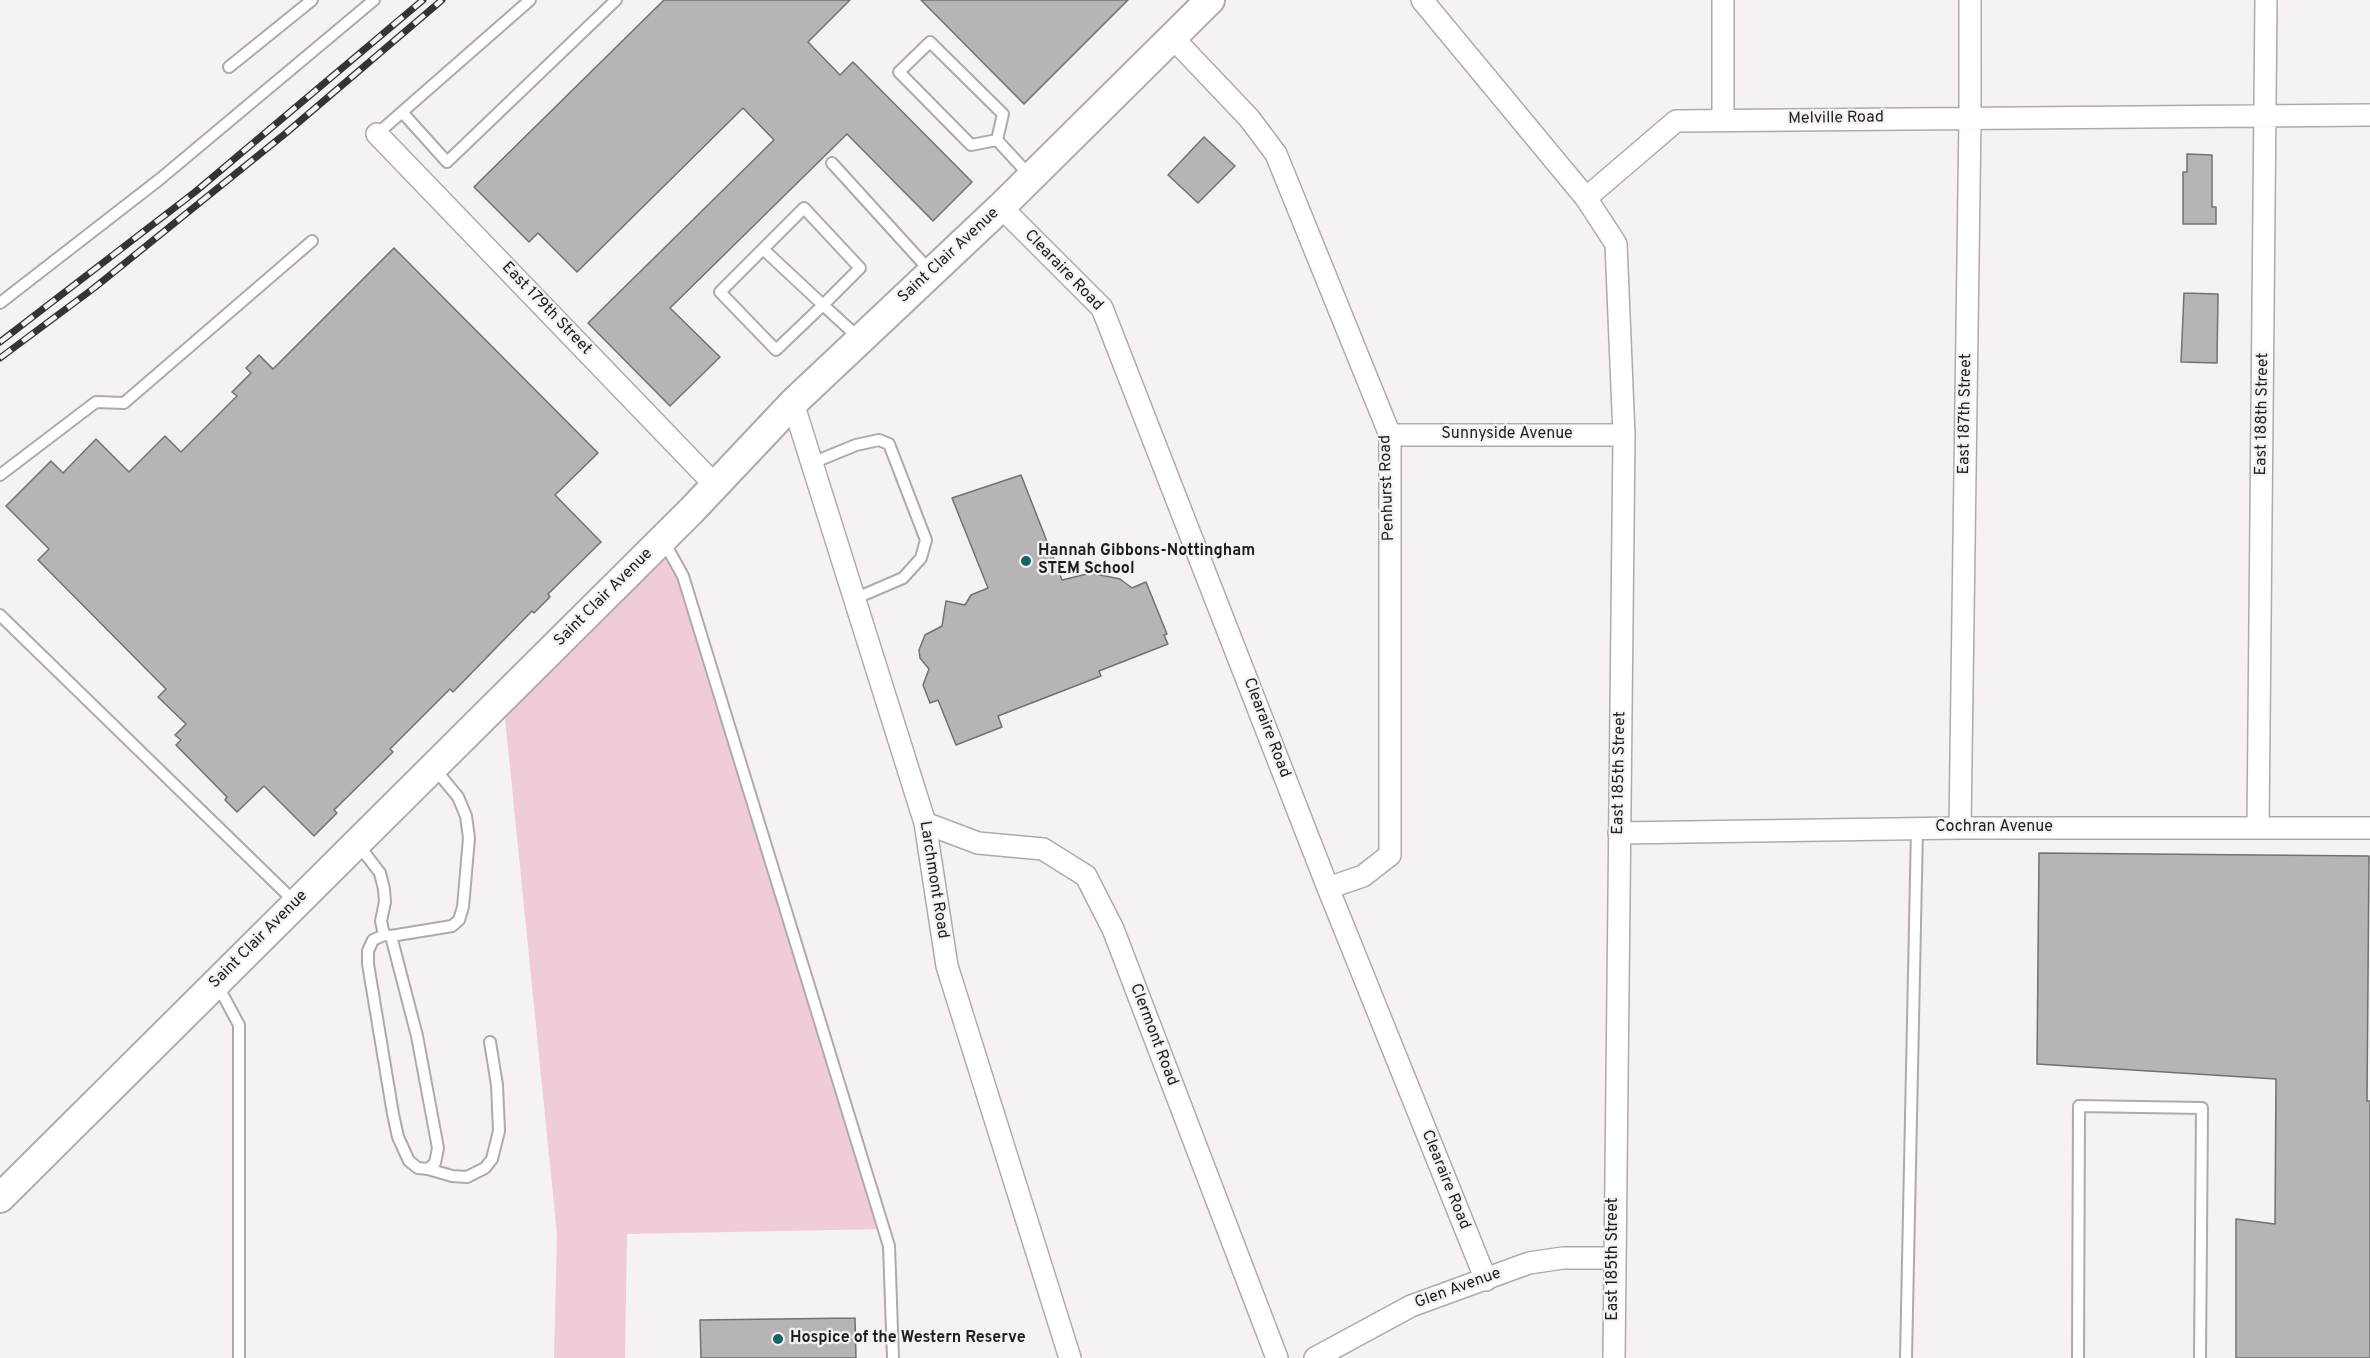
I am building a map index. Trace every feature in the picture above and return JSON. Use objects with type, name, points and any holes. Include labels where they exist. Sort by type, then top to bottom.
[{"type":"street","name":"Saint Clair Avenue","points":[[0,1198],[662,539],[793,404],[1001,207],[1210,0]]},
{"type":"street","points":[[1422,0],[1586,198]]},
{"type":"street","points":[[1723,0],[1723,121]]},
{"type":"street","name":"East 187th Street","points":[[1960,828],[1970,0]]},
{"type":"street","name":"East 188th Street","points":[[2258,828],[2266,116],[2265,0]]},
{"type":"street","name":"Penhurst Road","points":[[1173,38],[1249,118],[1276,154],[1390,435],[1390,855],[1363,876],[1328,888]]},
{"type":"street","name":"Melville Road","points":[[1586,198],[1676,121],[2370,115]]},
{"type":"street","name":"East 179th Street","points":[[377,134],[715,485]]},
{"type":"street","name":"East 185th Street","points":[[1586,198],[1616,244],[1624,435],[1613,1258],[1614,1358]]},
{"type":"street","name":"Clearaire Road","points":[[1001,207],[1102,308],[1328,888],[1486,1280]]},
{"type":"street","name":"Larchmont Road","points":[[793,404],[925,823],[947,966],[1070,1358]]},
{"type":"street","name":"Sunnyside Avenue","points":[[1390,435],[1624,435]]},
{"type":"street","name":"Clermont Road","points":[[925,823],[978,843],[1043,849],[1086,876],[1113,929],[1277,1358]]},
{"type":"street","name":"Cochran Avenue","points":[[1619,833],[1960,828],[2370,828]]},
{"type":"street","name":"Glen Avenue","points":[[1315,1358],[1411,1306],[1529,1263],[1563,1258],[1613,1258]]},
{"type":"lane","points":[[229,67],[312,0]]},
{"type":"lane","points":[[0,303],[160,179],[374,0]]},
{"type":"lane","points":[[377,134],[530,0]]},
{"type":"lane","points":[[402,112],[447,162],[616,0]]},
{"type":"lane","points":[[930,42],[1003,114],[997,140],[970,145],[898,72],[930,42]]},
{"type":"lane","points":[[997,140],[1031,177]]},
{"type":"lane","points":[[832,163],[932,272]]},
{"type":"lane","points":[[804,208],[860,268],[823,305],[776,350],[720,292],[804,208]]},
{"type":"lane","points":[[0,475],[96,402],[124,403],[312,241]]},
{"type":"lane","points":[[763,249],[860,339]]},
{"type":"lane","points":[[812,463],[856,445],[879,440],[889,444],[927,540],[921,558],[903,578],[854,599]]},
{"type":"lane","points":[[662,539],[683,576],[889,1246],[893,1358]]},
{"type":"lane","points":[[0,615],[296,903]]},
{"type":"lane","points":[[433,767],[458,797],[466,816],[469,838],[463,907],[459,920],[452,926],[373,940],[368,951],[368,964],[398,1137],[410,1161],[418,1168],[467,1177],[485,1168],[492,1159],[499,1121],[497,1085],[490,1042]]},
{"type":"lane","points":[[1906,1358],[1917,829]]},
{"type":"lane","points":[[357,843],[380,873],[385,902],[381,921],[388,936],[417,1036],[438,1148],[435,1163],[428,1169]]},
{"type":"lane","points":[[216,983],[239,1025],[239,1358]]},
{"type":"lane","points":[[2078,1358],[2079,1106],[2202,1108],[2200,1358]]},
{"type":"shaded area","points":[[662,539],[683,576],[884,1229],[627,1234],[625,1358],[554,1358],[557,1234],[503,698]]},
{"type":"building","points":[[664,0],[850,0],[808,42],[840,75],[853,62],[972,182],[933,221],[847,134],[670,308],[720,357],[670,406],[588,323],[774,140],[743,108],[577,272],[538,233],[529,242],[474,187]]},
{"type":"building","points":[[921,0],[1128,0],[1024,104]]},
{"type":"building","points":[[1204,137],[1235,166],[1198,203],[1168,175]]},
{"type":"building","points":[[2187,154],[2212,155],[2212,207],[2216,207],[2216,224],[2183,224],[2183,172],[2187,172]]},
{"type":"building","points":[[394,248],[598,453],[555,495],[601,542],[548,594],[550,597],[534,613],[532,611],[453,692],[450,689],[390,749],[393,752],[334,810],[337,813],[314,836],[264,786],[237,812],[225,800],[227,797],[176,745],[181,740],[175,735],[186,724],[158,697],[166,689],[38,560],[49,549],[6,506],[51,461],[63,473],[96,439],[129,472],[165,436],[181,452],[237,396],[232,392],[251,373],[246,368],[259,355],[273,369]]},
{"type":"building","points":[[2184,293],[2218,294],[2217,363],[2181,362]]},
{"type":"building","points":[[1021,475],[1062,580],[1091,573],[1120,579],[1132,588],[1146,582],[1167,634],[1164,635],[1168,644],[1099,671],[1101,676],[998,716],[1002,727],[956,745],[938,700],[930,703],[923,685],[929,669],[920,658],[919,650],[925,635],[942,626],[946,601],[965,605],[971,595],[988,588],[952,498]]},
{"type":"building","points":[[2039,853],[2369,856],[2367,1101],[2370,1101],[2370,1358],[2236,1358],[2236,1219],[2275,1224],[2276,1079],[2037,1064]]},
{"type":"building","name":"Hospice of the Western Reserve","points":[[855,1318],[856,1358],[701,1358],[700,1320]]},
{"type":"railway","points":[[0,342],[195,192],[423,0]]},
{"type":"railway","points":[[0,358],[94,288],[286,133],[442,0]]},
{"type":"place","name":"Hannah Gibbons-Nottingham STEM School","points":[[1026,561]]},
{"type":"place","name":"Hospice of the Western Reserve","points":[[778,1339]]}]
